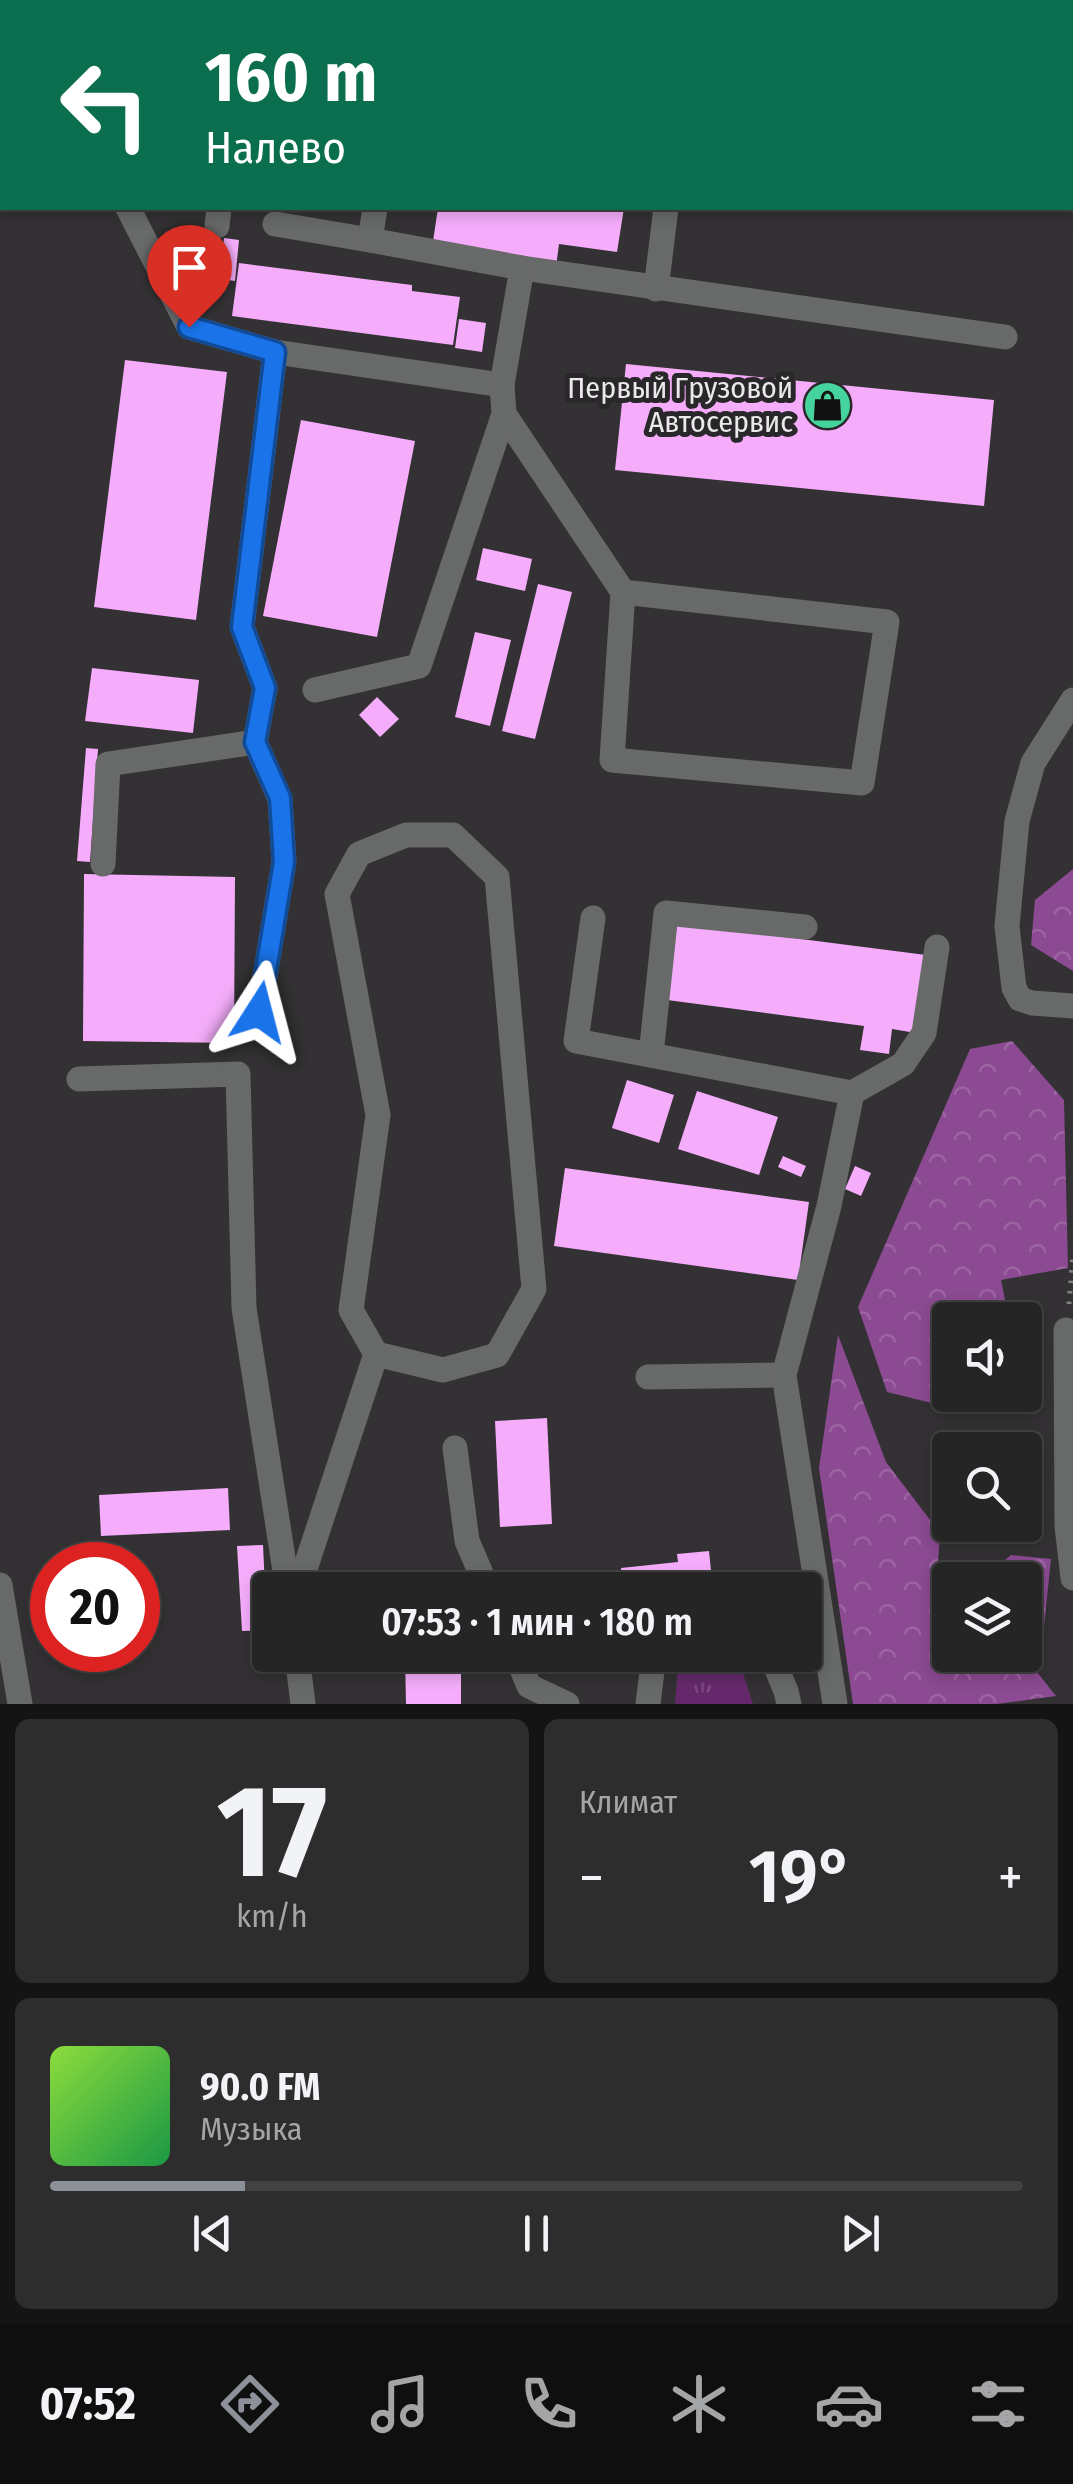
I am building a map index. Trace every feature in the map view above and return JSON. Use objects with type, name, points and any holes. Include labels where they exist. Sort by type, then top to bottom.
[{"type":"street","points":[[129,210],[189,327],[275,352],[502,385]]},
{"type":"street","points":[[370,240],[374,210]]},
{"type":"street","points":[[656,289],[666,210]]},
{"type":"street","points":[[275,224],[656,289],[1005,337]]},
{"type":"street","points":[[314,690],[419,666],[504,414],[502,385],[522,268]]},
{"type":"street","points":[[259,1012],[284,862],[280,798],[255,742],[265,688],[242,627],[275,352]]},
{"type":"street","points":[[504,414],[623,592],[612,760],[862,783],[886,622],[623,592]]},
{"type":"street","points":[[1073,700],[1033,763],[1017,821],[1008,926],[1014,988],[1020,999],[1073,1006]]},
{"type":"street","points":[[102,864],[108,764],[255,742]]},
{"type":"street","points":[[304,1572],[376,1354],[351,1310],[378,1114],[337,894],[360,854],[406,834],[453,835],[497,877],[534,1289],[497,1355],[443,1370],[376,1354]]},
{"type":"street","points":[[651,1055],[666,913],[806,927]]},
{"type":"street","points":[[593,918],[576,1041],[852,1093],[904,1064],[924,1033],[937,947]]},
{"type":"street","points":[[79,1078],[238,1074],[244,1308],[285,1572]]},
{"type":"street","points":[[835,1704],[784,1375],[829,1206],[852,1093]]},
{"type":"street","points":[[1066,1330],[1068,1526],[1073,1578]]},
{"type":"street","points":[[648,1377],[784,1375]]},
{"type":"street","points":[[456,1448],[467,1541],[480,1572]]},
{"type":"street","points":[[0,1585],[20,1704]]},
{"type":"street","points":[[299,1672],[303,1704]]},
{"type":"street","points":[[523,1672],[529,1686],[566,1704]]},
{"type":"street","points":[[648,1704],[652,1672]]},
{"type":"street","points":[[778,1672],[789,1704]]},
{"type":"path","points":[[1066,1330],[1073,1252]]},
{"type":"green space","points":[[1073,869],[1073,971],[1031,945],[1035,900]]},
{"type":"green space","points":[[1012,1041],[1064,1100],[1068,1268],[1001,1280],[1005,1302],[932,1302],[932,1403],[887,1392],[858,1307],[970,1049]]},
{"type":"green space","points":[[838,1335],[886,1462],[932,1522],[932,1542],[939,1542],[938,1562],[932,1562],[932,1672],[1037,1672],[1056,1696],[997,1704],[853,1704],[819,1468]]},
{"type":"green space","points":[[1011,1555],[1051,1559],[1042,1630],[1042,1562],[1003,1562]]},
{"type":"green space","points":[[678,1672],[743,1672],[753,1704],[675,1704]]},
{"type":"building","points":[[438,210],[624,210],[617,252],[559,244],[556,267],[432,248]]},
{"type":"building","points":[[224,238],[239,240],[235,281],[220,279]]},
{"type":"building","points":[[239,263],[412,285],[412,291],[460,297],[453,345],[232,316]]},
{"type":"building","points":[[459,319],[486,323],[482,352],[455,348]]},
{"type":"building","points":[[125,360],[227,372],[196,620],[94,607]]},
{"type":"building","points":[[626,364],[994,400],[984,506],[615,470]]},
{"type":"building","points":[[301,420],[415,441],[377,637],[263,616]]},
{"type":"building","points":[[483,548],[532,559],[525,591],[476,580]]},
{"type":"building","points":[[538,584],[572,592],[535,739],[502,731]]},
{"type":"building","points":[[475,632],[511,640],[490,726],[455,717]]},
{"type":"building","points":[[92,668],[199,680],[193,733],[85,721]]},
{"type":"building","points":[[377,697],[399,719],[380,737],[359,715]]},
{"type":"building","points":[[86,748],[98,749],[90,862],[77,861]]},
{"type":"building","points":[[84,874],[235,877],[234,1043],[83,1041]]},
{"type":"building","points":[[677,923],[926,955],[916,1033],[892,1029],[889,1054],[860,1050],[864,1026],[667,1000]]},
{"type":"building","points":[[627,1080],[674,1095],[659,1143],[612,1128]]},
{"type":"building","points":[[697,1091],[778,1117],[759,1175],[678,1149]]},
{"type":"building","points":[[783,1156],[806,1166],[801,1177],[778,1167]]},
{"type":"building","points":[[855,1166],[871,1173],[861,1196],[845,1189]]},
{"type":"building","points":[[565,1168],[809,1202],[798,1280],[554,1246]]},
{"type":"building","points":[[547,1418],[552,1524],[500,1527],[495,1421]]},
{"type":"building","points":[[228,1488],[230,1530],[101,1536],[99,1495]]},
{"type":"building","points":[[263,1545],[264,1572],[252,1572],[252,1631],[242,1631],[237,1546]]},
{"type":"building","points":[[709,1551],[711,1572],[621,1572],[621,1568],[678,1562],[677,1554]]},
{"type":"building","points":[[405,1672],[461,1672],[461,1704],[406,1704]]},
{"type":"place","name":"Первый Грузовой Автосервис","points":[[828,405]]},
{"type":"route","points":[[189,327],[275,352],[242,627],[265,688],[255,742],[280,798],[284,862],[259,1012]]}]
